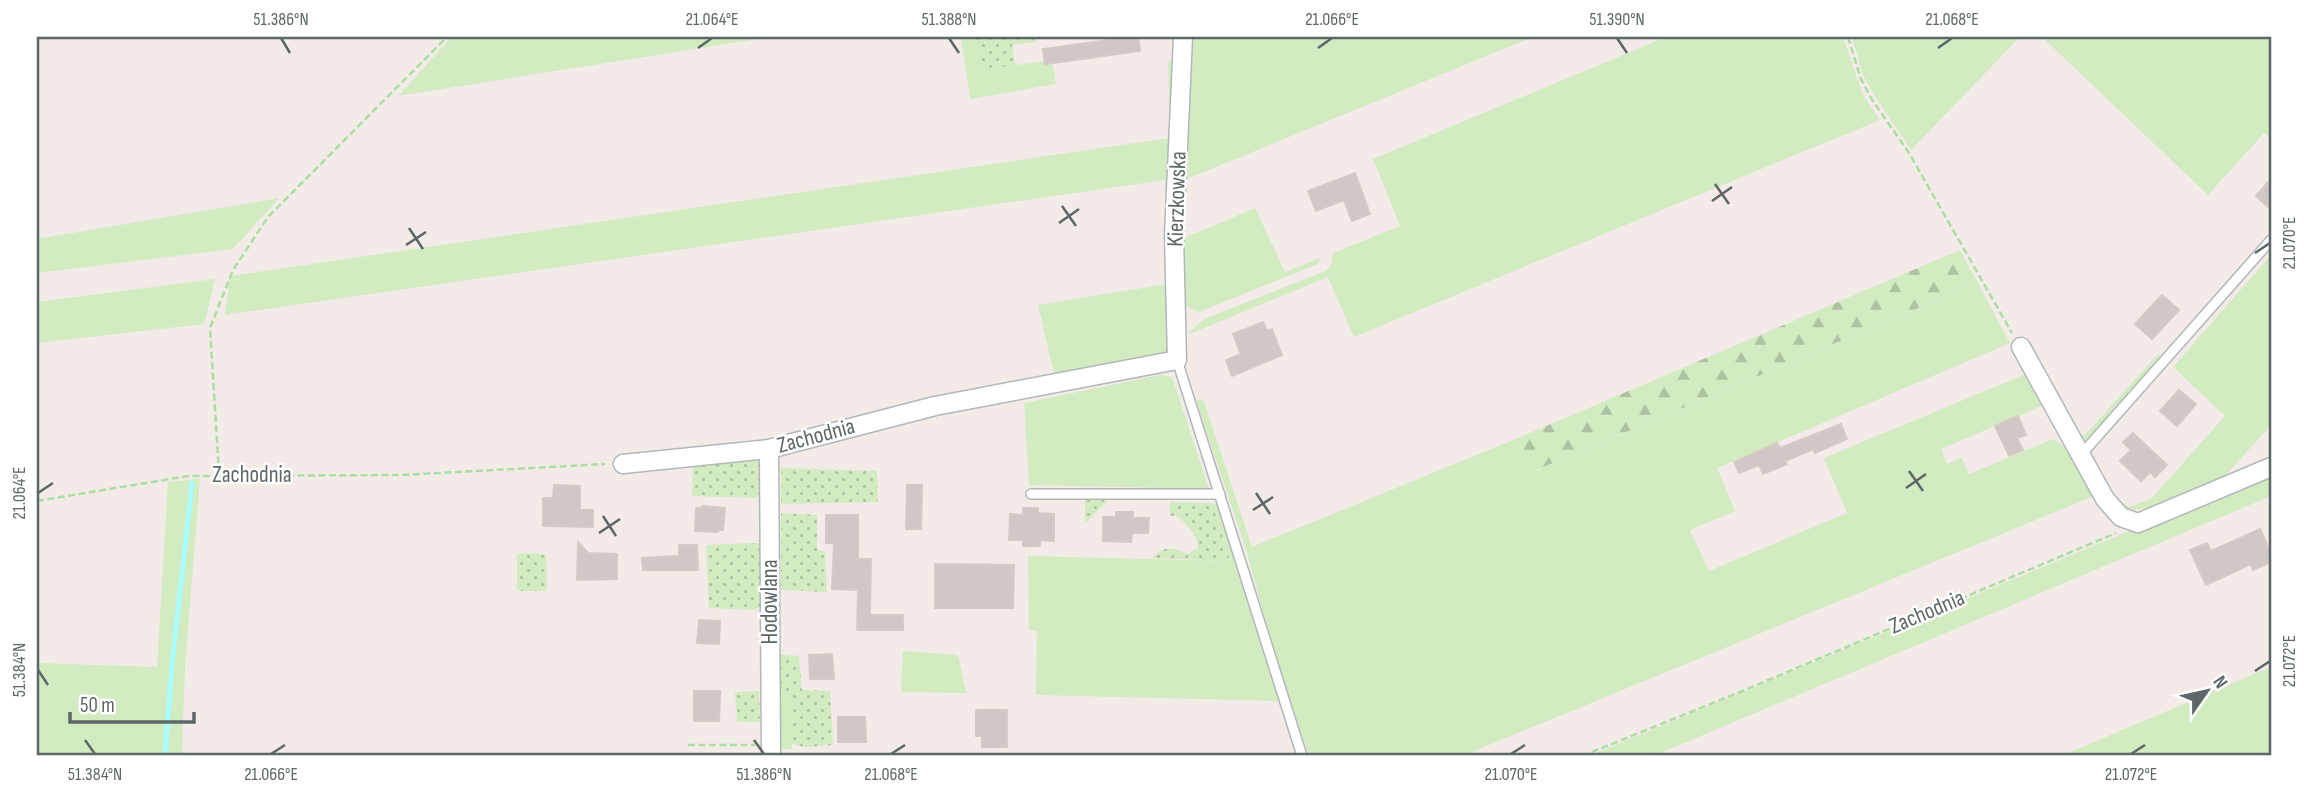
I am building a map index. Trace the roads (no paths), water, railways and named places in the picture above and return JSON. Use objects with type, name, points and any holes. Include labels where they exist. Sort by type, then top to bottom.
[{"type":"street","name":"Kierzkowska","points":[[1177,360],[1174,235],[1183,37]]},
{"type":"street","points":[[2021,348],[2096,485],[2121,517],[2138,523],[2271,467]]},
{"type":"street","name":"Zachodnia","points":[[623,464],[769,449],[935,406],[1177,360]]},
{"type":"street","name":"Hodowlana","points":[[769,449],[771,751]]},
{"type":"lane","points":[[2080,456],[2271,240]]},
{"type":"lane","points":[[1177,360],[1302,756]]},
{"type":"lane","points":[[1031,494],[1220,494]]},
{"type":"waterway","points":[[165,756],[172,663],[192,483]]}]
